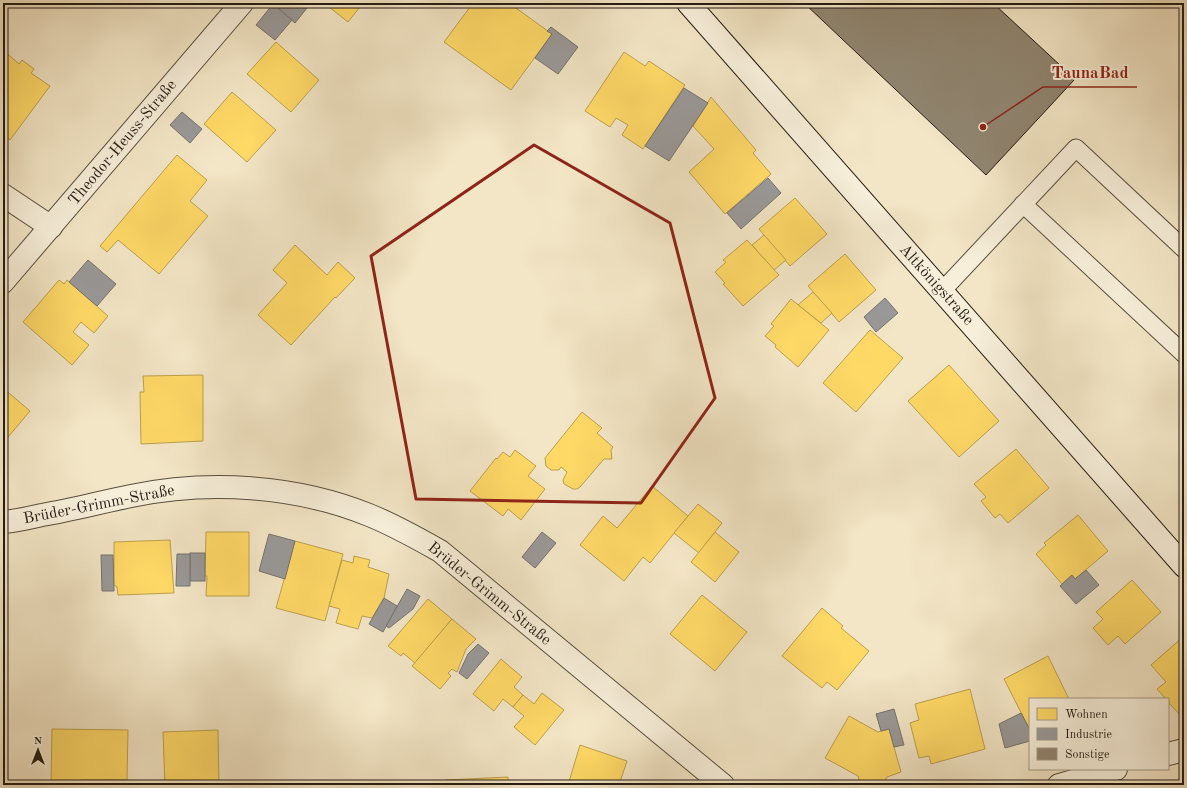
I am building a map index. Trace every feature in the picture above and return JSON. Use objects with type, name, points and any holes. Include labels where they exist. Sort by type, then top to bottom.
[{"type":"street","name":"Theodor-Heuss-Straße","points":[[3,282],[242,3]]},
{"type":"street","name":"Altkönigstraße","points":[[688,3],[1184,566]]},
{"type":"street","points":[[3,195],[51,227]]},
{"type":"street","name":"Brüder-Grimm-Straße","points":[[3,522],[70,510],[132,495],[177,489],[223,487],[302,495],[369,515],[417,537],[440,551],[723,785]]},
{"type":"street","points":[[1169,754],[1184,750]]},
{"type":"street","points":[[1059,785],[1112,770]]},
{"type":"lane","points":[[942,291],[1076,148],[1184,249]]},
{"type":"lane","points":[[1023,204],[1184,354]]},
{"type":"highlighted area","points":[[534,145],[670,223],[715,398],[641,503],[416,499],[371,256]]},
{"type":"building: Wohnen","points":[[324,3],[363,3],[348,22]]},
{"type":"building: Wohnen","points":[[473,3],[509,3],[552,34],[511,90],[444,42]]},
{"type":"building: Wohnen","points":[[276,42],[319,80],[291,112],[247,74]]},
{"type":"building: Wohnen","points":[[3,50],[19,64],[22,60],[34,69],[31,73],[50,86],[10,140],[3,135]]},
{"type":"building: Wohnen","points":[[624,52],[645,66],[649,61],[685,85],[643,149],[622,135],[628,125],[616,118],[610,127],[585,111]]},
{"type":"building: Wohnen","points":[[232,92],[276,130],[247,162],[204,124]]},
{"type":"building: Wohnen","points":[[711,97],[756,150],[753,153],[771,174],[725,214],[689,172],[714,149],[693,126]]},
{"type":"building: Wohnen","points":[[177,155],[207,180],[190,201],[208,216],[159,274],[118,240],[107,252],[100,246]]},
{"type":"building: Wohnen","points":[[795,198],[827,234],[790,266],[759,229]]},
{"type":"building: Wohnen","points":[[764,235],[786,260],[774,270],[752,245]]},
{"type":"building: Wohnen","points":[[747,240],[779,275],[743,306],[723,284],[725,283],[715,272],[726,262],[723,260]]},
{"type":"building: Wohnen","points":[[295,245],[327,275],[338,262],[355,278],[336,298],[335,297],[291,345],[258,315],[287,283],[273,270]]},
{"type":"building: Wohnen","points":[[845,254],[876,290],[839,322],[808,286]]},
{"type":"building: Wohnen","points":[[59,280],[64,284],[67,280],[108,316],[94,333],[81,322],[73,332],[89,345],[72,365],[23,322]]},
{"type":"building: Wohnen","points":[[813,292],[832,313],[821,323],[798,305]]},
{"type":"building: Wohnen","points":[[791,299],[829,330],[798,367],[765,336],[774,326],[771,324]]},
{"type":"building: Wohnen","points":[[870,330],[903,358],[856,412],[823,383]]},
{"type":"building: Wohnen","points":[[949,365],[999,421],[959,457],[908,401]]},
{"type":"building: Wohnen","points":[[203,375],[203,441],[141,444],[140,392],[144,392],[143,376]]},
{"type":"building: Wohnen","points":[[3,388],[30,411],[3,443]]},
{"type":"building: Wohnen","points":[[582,412],[602,428],[597,433],[613,447],[611,450],[612,459],[604,459],[580,487],[573,489],[564,484],[563,480],[567,472],[561,467],[559,470],[551,470],[546,466],[545,458]]},
{"type":"building: Wohnen","points":[[1016,449],[1049,488],[1008,523],[1000,514],[995,518],[981,501],[986,497],[974,484]]},
{"type":"building: Wohnen","points":[[515,450],[536,466],[528,476],[545,489],[521,520],[508,509],[503,516],[470,491],[496,458],[497,459],[503,452],[510,457]]},
{"type":"building: Wohnen","points":[[652,486],[688,516],[650,563],[643,557],[624,581],[580,545],[603,516],[617,528]]},
{"type":"building: Wohnen","points":[[698,504],[722,523],[699,553],[674,533]]},
{"type":"building: Wohnen","points":[[1078,515],[1108,551],[1075,579],[1072,575],[1062,584],[1036,554],[1046,545],[1044,543]]},
{"type":"building: Wohnen","points":[[206,532],[249,532],[249,596],[206,596]]},
{"type":"building: Wohnen","points":[[715,532],[739,552],[715,582],[691,562]]},
{"type":"building: Wohnen","points":[[170,540],[174,593],[118,595],[117,587],[114,585],[114,542]]},
{"type":"building: Wohnen","points":[[295,541],[343,554],[325,621],[276,608]]},
{"type":"building: Wohnen","points":[[354,556],[370,560],[368,567],[389,574],[384,598],[372,618],[362,616],[358,629],[336,623],[340,609],[329,606],[342,560],[353,563]]},
{"type":"building: Wohnen","points":[[1132,580],[1161,612],[1125,644],[1118,636],[1108,645],[1093,628],[1103,619],[1096,612]]},
{"type":"building: Wohnen","points":[[702,595],[747,632],[715,671],[670,634]]},
{"type":"building: Wohnen","points":[[428,599],[452,619],[415,663],[403,653],[401,656],[388,646]]},
{"type":"building: Wohnen","points":[[822,608],[843,626],[841,628],[869,651],[837,690],[827,682],[822,688],[782,656]]},
{"type":"building: Wohnen","points":[[452,619],[476,639],[466,649],[457,672],[452,669],[448,673],[451,676],[440,689],[412,666]]},
{"type":"building: Wohnen","points":[[1184,636],[1183,718],[1169,703],[1169,698],[1165,698],[1157,689],[1166,682],[1151,665]]},
{"type":"building: Wohnen","points":[[1048,656],[1069,698],[1029,698],[1029,728],[1004,679]]},
{"type":"building: Wohnen","points":[[501,659],[522,677],[514,687],[523,695],[513,707],[503,699],[494,711],[473,694]]},
{"type":"building: Wohnen","points":[[970,689],[985,749],[931,764],[929,756],[919,758],[910,723],[919,720],[915,704]]},
{"type":"building: Wohnen","points":[[542,693],[564,710],[535,745],[514,727],[524,716],[513,707],[523,695],[534,704]]},
{"type":"building: Wohnen","points":[[849,716],[878,732],[889,729],[901,772],[887,777],[882,785],[860,785],[858,776],[825,758]]},
{"type":"building: Wohnen","points":[[52,729],[128,730],[127,780],[81,780],[81,785],[51,785]]},
{"type":"building: Wohnen","points":[[218,730],[219,785],[165,785],[163,732]]},
{"type":"building: Wohnen","points":[[580,745],[627,761],[619,785],[568,785]]},
{"type":"building: Wohnen","points":[[508,777],[508,785],[445,785],[445,780]]},
{"type":"building: Wohnen","points":[[371,781],[372,785],[337,785],[336,782]]},
{"type":"building: Industrie","points":[[311,3],[295,23],[273,4]]},
{"type":"building: Industrie","points":[[273,4],[292,20],[275,40],[256,25]]},
{"type":"building: Industrie","points":[[551,27],[578,47],[558,74],[535,58],[552,34],[547,31]]},
{"type":"building: Industrie","points":[[684,88],[708,103],[669,161],[645,146]]},
{"type":"building: Industrie","points":[[182,112],[202,129],[190,143],[170,125]]},
{"type":"building: Industrie","points":[[768,178],[781,193],[741,229],[727,213]]},
{"type":"building: Industrie","points":[[88,260],[116,284],[97,306],[69,282]]},
{"type":"building: Industrie","points":[[885,298],[898,313],[876,332],[864,317]]},
{"type":"building: Industrie","points":[[542,532],[556,543],[535,568],[522,557]]},
{"type":"building: Industrie","points":[[269,534],[295,541],[285,579],[259,571]]},
{"type":"building: Industrie","points":[[190,553],[205,553],[205,581],[190,581]]},
{"type":"building: Industrie","points":[[177,554],[190,554],[190,586],[176,586]]},
{"type":"building: Industrie","points":[[101,555],[113,555],[114,591],[102,591]]},
{"type":"building: Industrie","points":[[1086,570],[1099,585],[1076,604],[1060,586],[1072,575],[1075,579]]},
{"type":"building: Industrie","points":[[407,589],[420,596],[413,609],[389,628],[386,626]]},
{"type":"building: Industrie","points":[[384,598],[397,606],[383,632],[369,624]]},
{"type":"building: Industrie","points":[[478,644],[489,653],[467,679],[459,673],[468,654]]},
{"type":"building: Industrie","points":[[894,709],[904,745],[894,747],[889,729],[881,731],[876,714]]},
{"type":"building: Industrie","points":[[1021,713],[1029,728],[1029,741],[1005,748],[999,724]]},
{"type":"building: Sonstige","points":[[804,3],[993,3],[1075,79],[986,175]]},
{"type":"place","name":"TaunaBad","points":[[983,127]]}]
